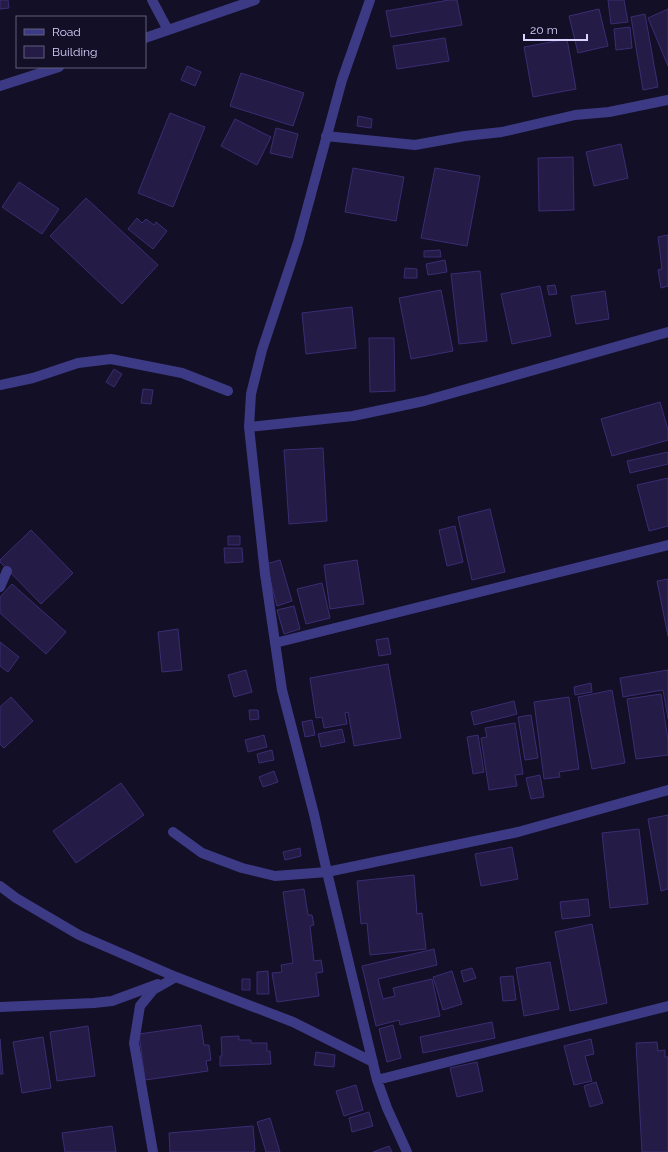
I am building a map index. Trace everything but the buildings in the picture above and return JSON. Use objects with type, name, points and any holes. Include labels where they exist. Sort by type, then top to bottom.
[{"type":"street","points":[[152,0],[168,30]]},
{"type":"street","points":[[146,38],[255,0]]},
{"type":"street","points":[[370,0],[342,80],[298,242],[262,350],[251,394],[248,427],[265,574],[282,690],[314,814],[377,1080],[387,1108],[407,1152]]},
{"type":"street","points":[[0,86],[56,68]]},
{"type":"street","points":[[326,136],[415,145],[465,136],[502,132],[575,115],[609,112],[668,100]]},
{"type":"street","points":[[248,427],[353,416],[424,401],[668,332]]},
{"type":"street","points":[[0,385],[33,378],[78,362],[111,359],[182,373],[228,391]]},
{"type":"street","points":[[275,643],[668,545]]},
{"type":"street","points":[[0,587],[7,571]]},
{"type":"street","points":[[173,832],[202,853],[242,868],[275,876],[327,872],[518,832],[668,790]]},
{"type":"street","points":[[0,886],[16,898],[79,935],[176,977],[293,1022],[373,1062]]},
{"type":"street","points":[[0,1007],[94,1004],[112,1001],[176,977]]},
{"type":"street","points":[[153,1152],[134,1043],[140,1006],[153,990],[176,977]]},
{"type":"street","points":[[377,1080],[668,1006]]}]
